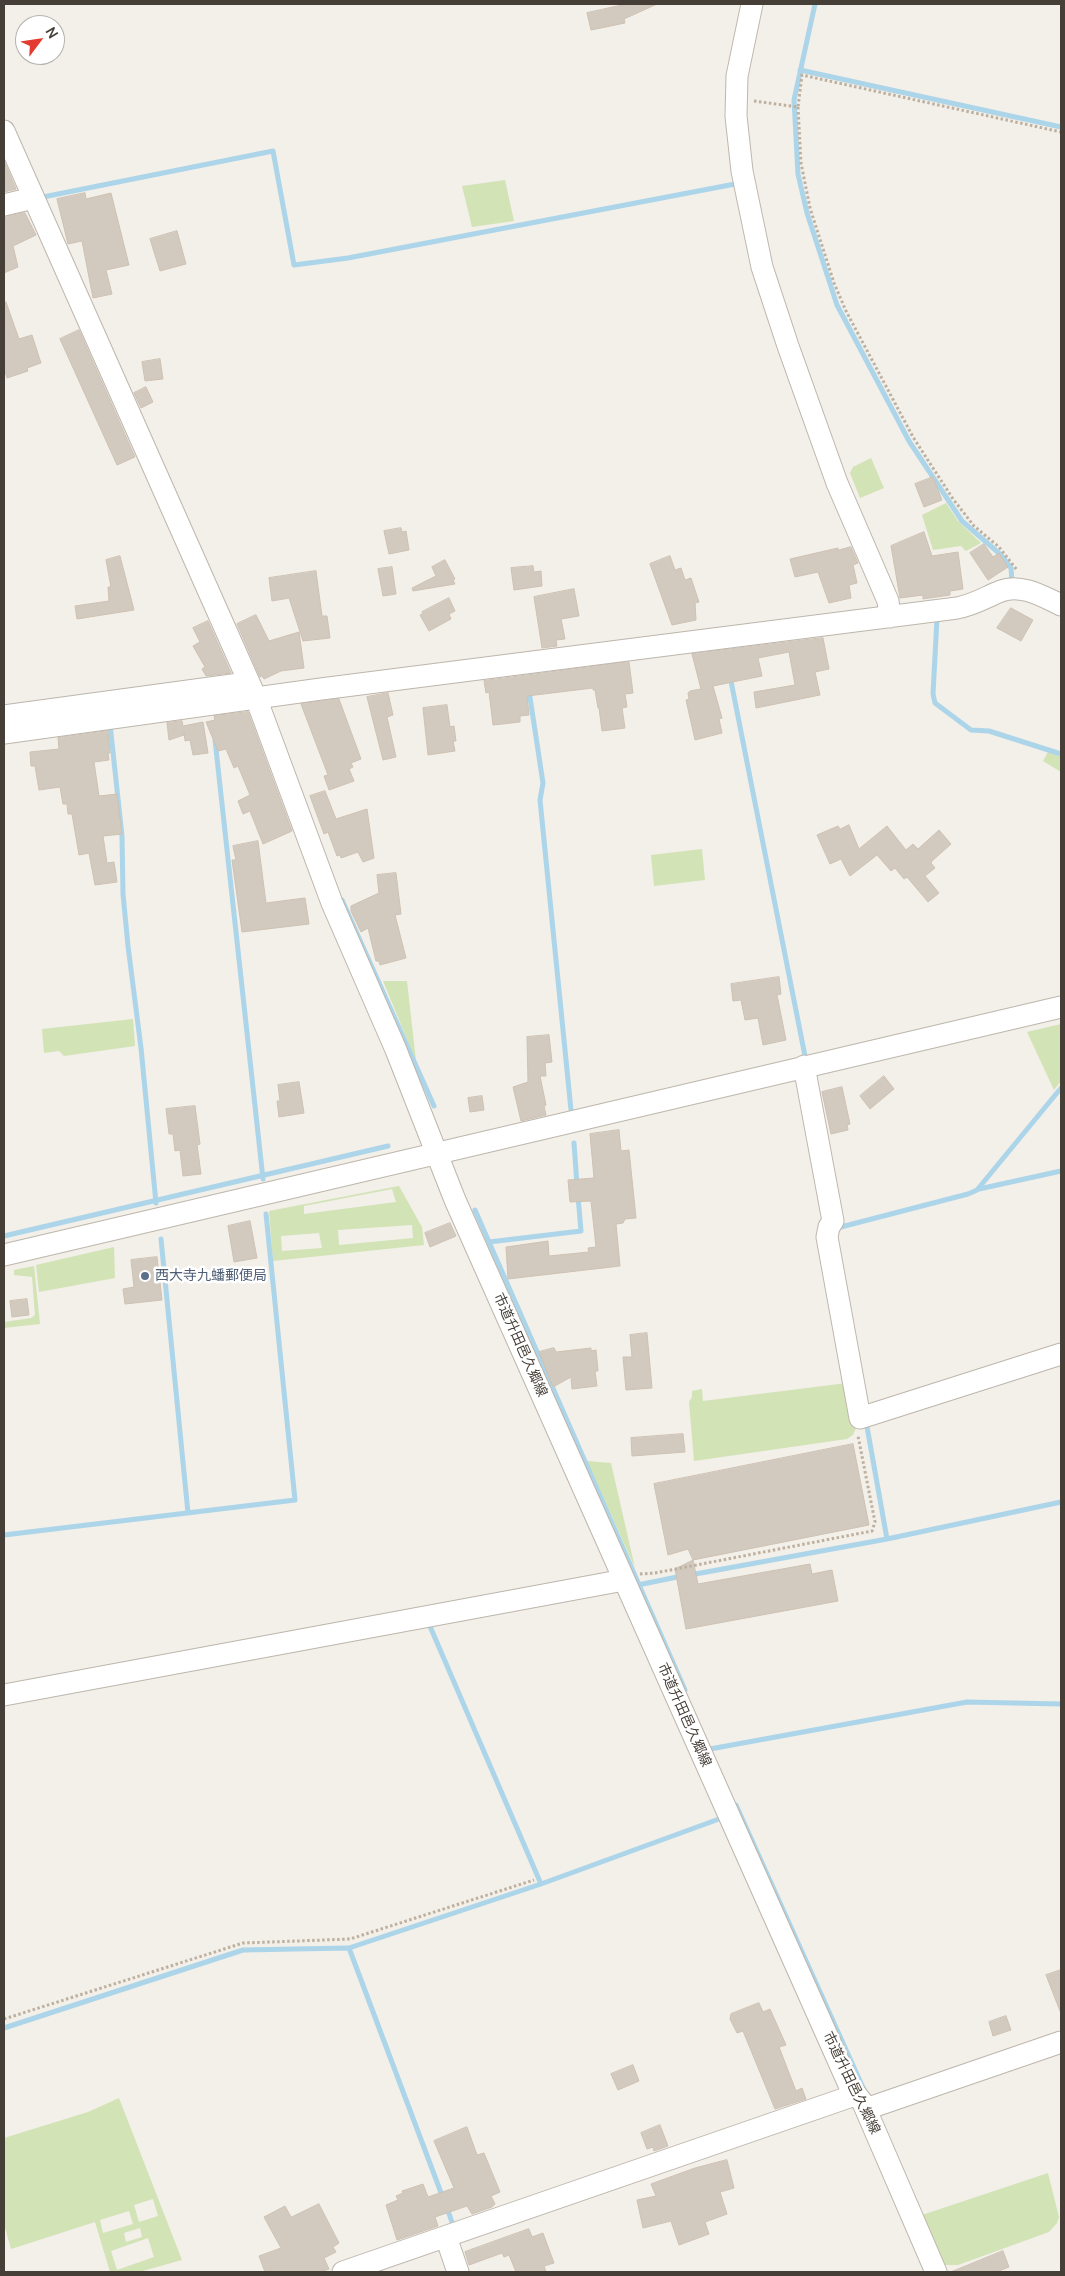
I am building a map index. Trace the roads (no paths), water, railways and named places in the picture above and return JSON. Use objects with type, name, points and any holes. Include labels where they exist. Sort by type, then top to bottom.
[{"type":"street","points":[[752,4],[737,76],[736,116],[742,171],[762,267],[788,346],[838,483],[889,610]]},
{"type":"street","name":"市道升田邑久郷線","points":[[4,131],[29,199],[252,690],[332,903],[396,1050],[455,1200],[629,1583],[850,2088],[860,2102],[936,2272]]},
{"type":"street","points":[[4,205],[29,199]]},
{"type":"street","points":[[4,716],[252,690],[889,610],[970,606],[1003,590],[1015,589],[1033,592],[1061,605]]},
{"type":"street","points":[[4,733],[252,690]]},
{"type":"street","points":[[4,1255],[1061,1007]]},
{"type":"street","points":[[804,1066],[833,1222],[829,1227],[827,1237],[863,1417],[1061,1354]]},
{"type":"street","points":[[4,1695],[629,1583]]},
{"type":"street","points":[[343,2272],[451,2239],[860,2102],[1061,2042]]},
{"type":"street","points":[[451,2239],[458,2272]]},
{"type":"waterway","points":[[815,4],[794,100],[798,174],[807,213],[837,305],[909,441],[962,521],[1001,555],[1011,568],[1012,581]]},
{"type":"waterway","points":[[800,70],[1061,127]]},
{"type":"waterway","points":[[38,198],[273,151],[294,265],[348,258],[735,184]]},
{"type":"waterway","points":[[937,618],[933,694],[935,703],[971,730],[989,731],[1061,754]]},
{"type":"waterway","points":[[730,676],[805,1056]]},
{"type":"waterway","points":[[529,691],[543,783],[540,800],[571,1110]]},
{"type":"waterway","points":[[110,724],[122,836],[123,894],[141,1048],[156,1203]]},
{"type":"waterway","points":[[215,740],[263,1179]]},
{"type":"waterway","points":[[342,900],[434,1106]]},
{"type":"waterway","points":[[837,1228],[968,1194],[977,1190],[1061,1088]]},
{"type":"waterway","points":[[574,1143],[577,1185]]},
{"type":"waterway","points":[[4,1236],[388,1146]]},
{"type":"waterway","points":[[979,1189],[1061,1171]]},
{"type":"waterway","points":[[489,1242],[581,1231],[578,1196]]},
{"type":"waterway","points":[[475,1210],[685,1690]]},
{"type":"waterway","points":[[4,1535],[295,1500],[266,1214]]},
{"type":"waterway","points":[[161,1239],[188,1513]]},
{"type":"waterway","points":[[866,1421],[887,1539]]},
{"type":"waterway","points":[[690,1575],[887,1539],[1061,1502]]},
{"type":"waterway","points":[[633,1586],[682,1576]]},
{"type":"waterway","points":[[4,2028],[243,1950],[349,1948],[541,1884],[429,1624]]},
{"type":"waterway","points":[[710,1749],[967,1702],[1061,1704]]},
{"type":"waterway","points":[[736,1805],[865,2092]]},
{"type":"waterway","points":[[541,1884],[719,1819]]},
{"type":"waterway","points":[[349,1948],[443,2198]]},
{"type":"waterway","points":[[447,2208],[454,2228]]},
{"type":"place","name":"西大寺九蟠郵便局","points":[[145,1276]]}]
